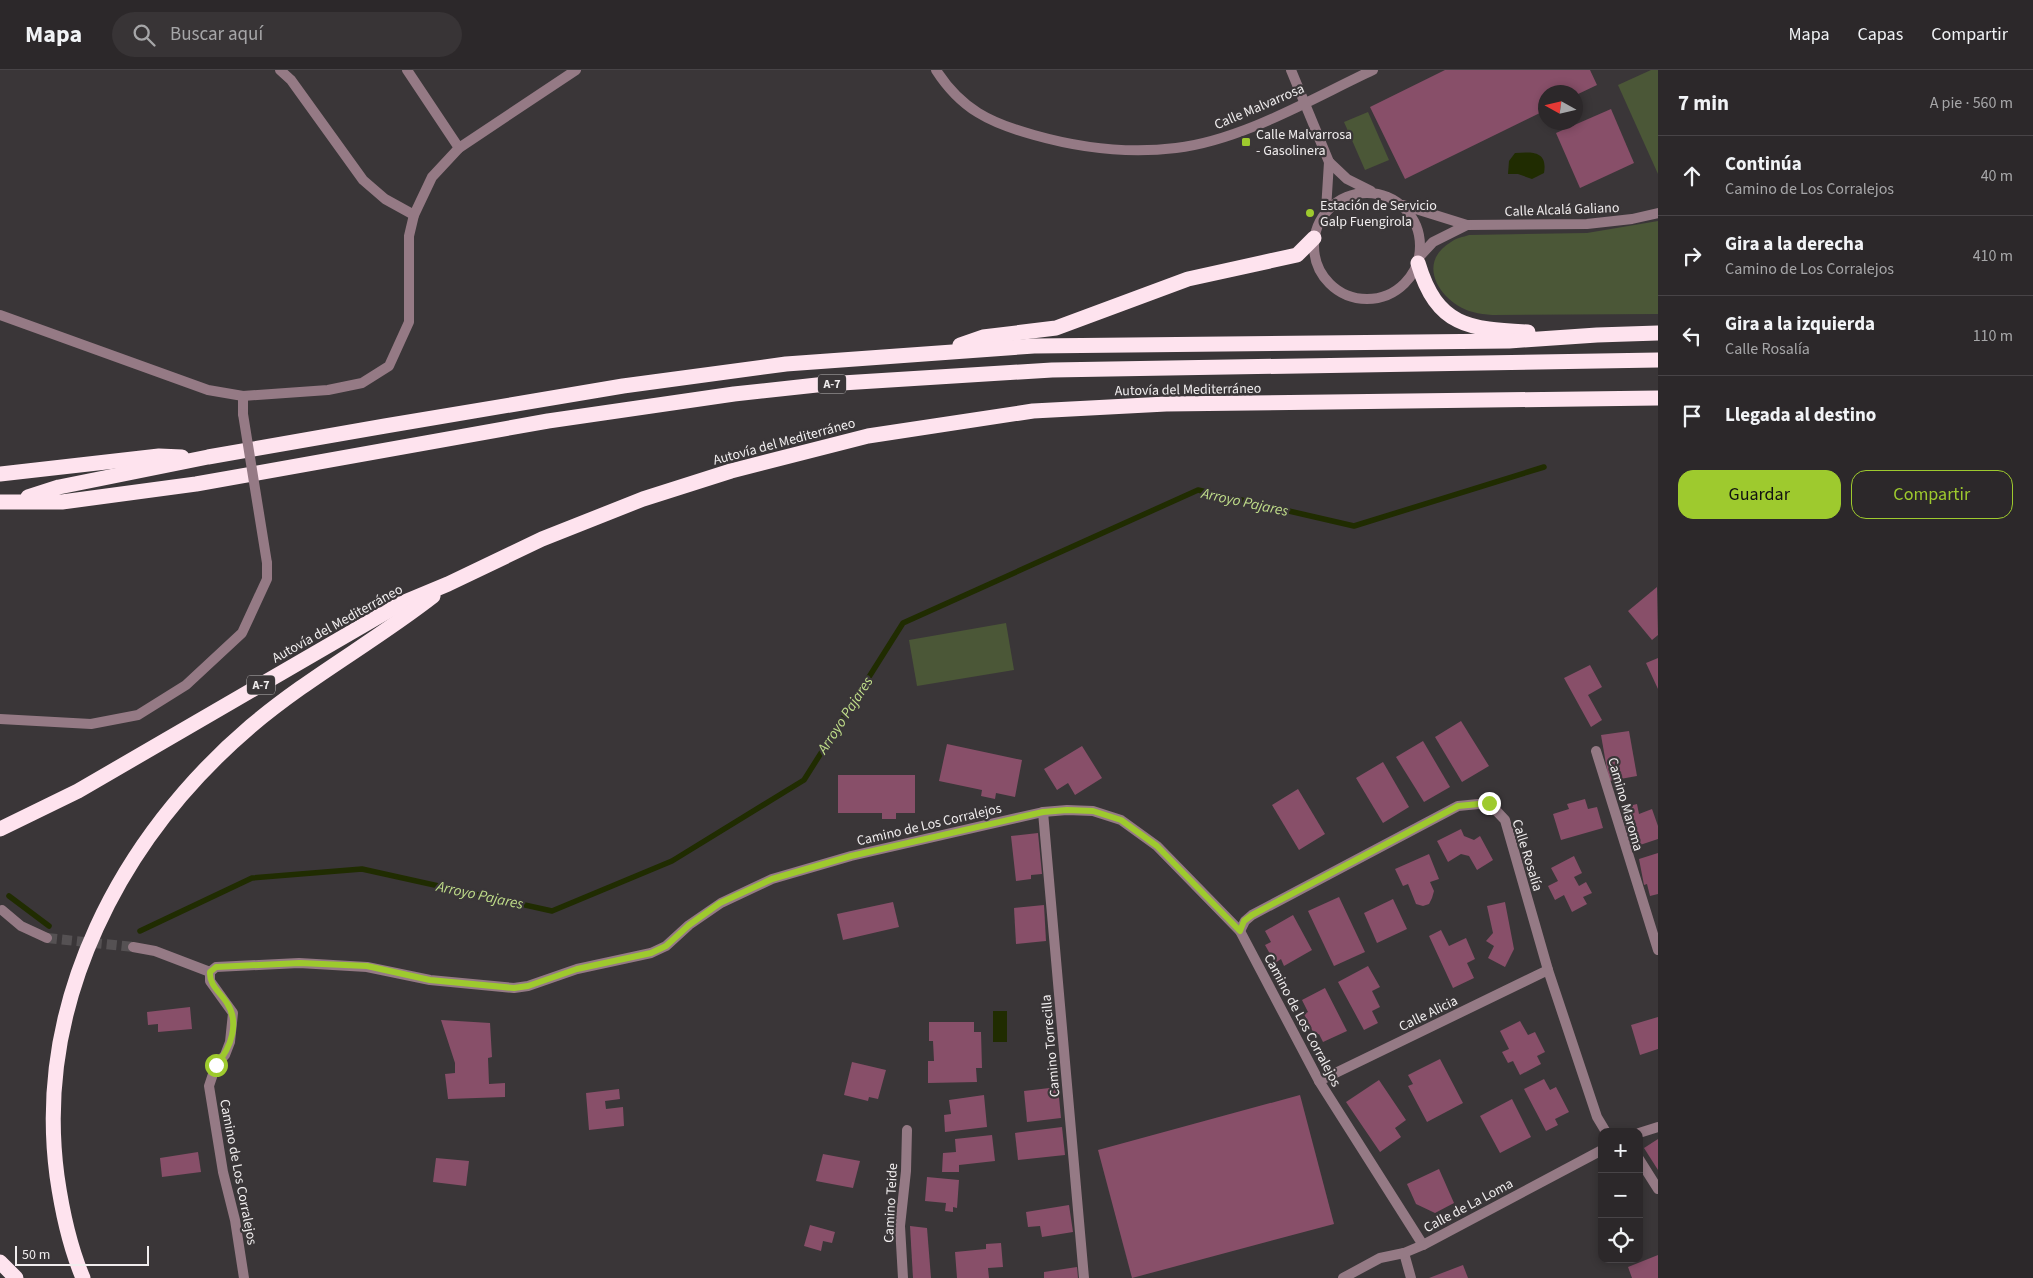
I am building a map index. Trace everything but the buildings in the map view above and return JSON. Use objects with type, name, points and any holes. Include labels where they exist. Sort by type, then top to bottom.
[{"type":"highway","points":[[944,351],[982,337],[1056,328],[1188,279],[1296,254],[1314,238]]},
{"type":"highway","points":[[1419,259],[1424,284],[1438,306],[1459,322],[1484,330],[1597,334],[1658,333]]},
{"type":"highway","points":[[7,502],[59,487],[208,457],[623,386],[786,364],[944,351],[1034,346],[1509,342],[1597,334]]},
{"type":"highway","name":"Autovía del Mediterráneo","points":[[7,502],[62,502],[196,484],[548,421],[734,394],[826,384],[1052,370],[1658,360]]},
{"type":"highway","name":"Autovía del Mediterráneo","points":[[0,829],[78,792],[400,604],[448,584],[542,539],[643,499],[731,471],[868,436],[1033,411],[1166,404],[1658,398]]},
{"type":"highway","points":[[0,474],[159,456],[208,457]]},
{"type":"highway","points":[[83,1278],[76,1261],[62,1206],[54,1148],[54,1092],[60,1040],[71,991],[87,947],[108,900],[138,851],[175,804],[213,762],[251,727],[303,684],[407,617],[448,584]]},
{"type":"highway","points":[[0,1262],[16,1278]]},
{"type":"street","points":[[280,70],[291,80],[363,180],[385,199],[414,215]]},
{"type":"street","points":[[407,70],[459,148]]},
{"type":"street","points":[[0,315],[208,390],[244,396],[328,390],[362,383],[389,366],[409,322],[410,236],[414,215],[432,177],[459,148],[576,70]]},
{"type":"street","name":"Calle Malvarrosa","points":[[936,70],[946,86],[968,108],[988,120],[1068,145],[1120,150],[1177,148],[1223,137],[1373,70]]},
{"type":"street","points":[[1291,70],[1329,162],[1347,179],[1402,204],[1418,228],[1420,242],[1419,259],[1406,283],[1387,295],[1368,300],[1351,297],[1334,288],[1322,275],[1315,258],[1314,238],[1320,220],[1326,210],[1347,196],[1372,192]]},
{"type":"street","points":[[1326,210],[1329,162]]},
{"type":"street","name":"Calle Alcalá Galiano","points":[[1402,204],[1467,225],[1587,224],[1632,220],[1658,213]]},
{"type":"street","name":"Calle Alcalá Galiano","points":[[1419,259],[1440,237],[1467,225]]},
{"type":"street","points":[[0,719],[91,724],[138,715],[186,685],[242,633],[267,579],[267,563],[243,414],[244,396]]},
{"type":"street","name":"Camino Maroma","points":[[1596,751],[1658,950]]},
{"type":"street","name":"Calle Rosalía","points":[[1240,931],[1244,921],[1252,915],[1458,806],[1489,803],[1505,820],[1548,970],[1597,1117],[1604,1128]]},
{"type":"street","name":"Camino de Los Corralejos","points":[[244,1278],[235,1220],[223,1172],[209,1086],[216,1065],[225,1055],[230,1042],[232,1013],[210,981],[210,972],[216,967],[331,964],[367,966],[430,980],[514,988],[528,986],[577,969],[651,953],[666,946],[689,925],[720,903],[772,879],[851,856],[1043,812],[1067,810],[1093,811],[1121,820],[1157,846],[1240,931],[1318,1081],[1423,1244]]},
{"type":"street","name":"Camino Torrecilla","points":[[1043,812],[1084,1278]]},
{"type":"street","points":[[2,910],[21,926],[47,938]]},
{"type":"street","points":[[133,947],[155,951],[210,972]]},
{"type":"street","name":"Calle Alicia","points":[[1318,1081],[1548,970]]},
{"type":"street","points":[[1643,1132],[1658,1127]]},
{"type":"street","name":"Camino Teide","points":[[903,1278],[900,1226],[906,1171],[907,1130]]},
{"type":"street","name":"Calle de La Loma","points":[[1344,1278],[1380,1258],[1404,1253],[1423,1244],[1598,1152]]},
{"type":"street","points":[[1643,1165],[1658,1189]]},
{"type":"street","points":[[1404,1253],[1412,1278]]},
{"type":"shaded area","points":[[1651,70],[1658,70],[1658,174],[1618,85]]},
{"type":"shaded area","points":[[1368,112],[1389,160],[1365,170],[1344,122]]},
{"type":"shaded area","points":[[1527,152],[1541,156],[1545,165],[1544,173],[1532,179],[1518,174],[1508,174],[1509,161],[1515,153]]},
{"type":"shaded area","points":[[1658,221],[1658,314],[1492,315],[1478,313],[1462,308],[1451,301],[1436,282],[1434,261],[1440,251],[1453,241],[1469,235],[1587,233]]},
{"type":"shaded area","points":[[1006,623],[1014,670],[917,686],[909,640]]},
{"type":"shaded area","points":[[993,1011],[1007,1011],[1007,1042],[993,1042]]},
{"type":"waterway","name":"Arroyo Pajares","points":[[140,931],[252,878],[362,869],[552,911],[672,861],[804,780],[903,623],[1198,490],[1354,526],[1544,467]]},
{"type":"waterway","name":"Arroyo Pajares","points":[[9,896],[49,926]]},
{"type":"tunnel","points":[[47,938],[133,947]]},
{"type":"place","name":"Calle Malvarrosa - Gasolinera","points":[[1246,142]]},
{"type":"place","name":"Estación de Servicio Galp Fuengirola","points":[[1310,213]]},
{"type":"route","points":[[216,1065],[225,1055],[233,1029],[232,1013],[227,1002],[210,981],[210,972],[216,967],[300,963],[367,966],[430,980],[491,984],[514,988],[528,986],[552,976],[577,969],[608,964],[651,953],[666,946],[689,925],[720,903],[772,879],[851,856],[1043,812],[1067,810],[1093,811],[1121,820],[1157,846],[1240,931],[1244,921],[1252,915],[1458,806],[1489,803]]}]
